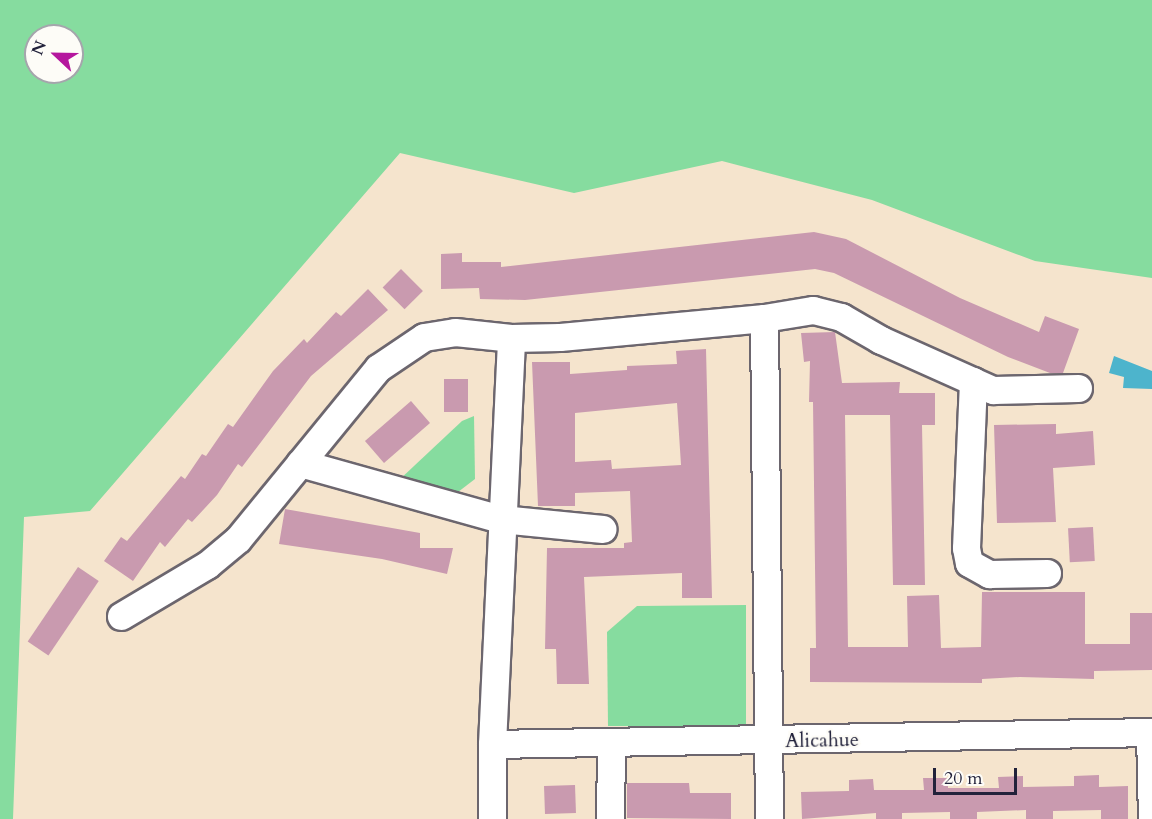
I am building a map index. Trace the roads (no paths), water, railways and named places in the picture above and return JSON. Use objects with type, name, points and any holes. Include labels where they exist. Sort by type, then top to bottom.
[{"type":"street","points":[[121,616],[207,565],[237,539],[378,368],[424,337],[455,332],[511,338],[764,318],[813,310],[841,317],[881,340],[993,390],[1078,388]]},
{"type":"street","points":[[764,318],[766,741],[769,819]]},
{"type":"street","points":[[492,819],[492,744],[511,338]]},
{"type":"street","points":[[973,381],[966,548],[969,563],[989,574],[1047,573]]},
{"type":"street","points":[[300,463],[501,519],[603,529]]},
{"type":"street","points":[[1151,732],[1152,819]]},
{"type":"street","name":"Alicahue","points":[[492,744],[766,741],[1151,732]]},
{"type":"street","points":[[610,819],[611,743]]},
{"type":"water","points":[[1114,356],[1152,371],[1152,389],[1123,388],[1124,377],[1109,373]]}]
